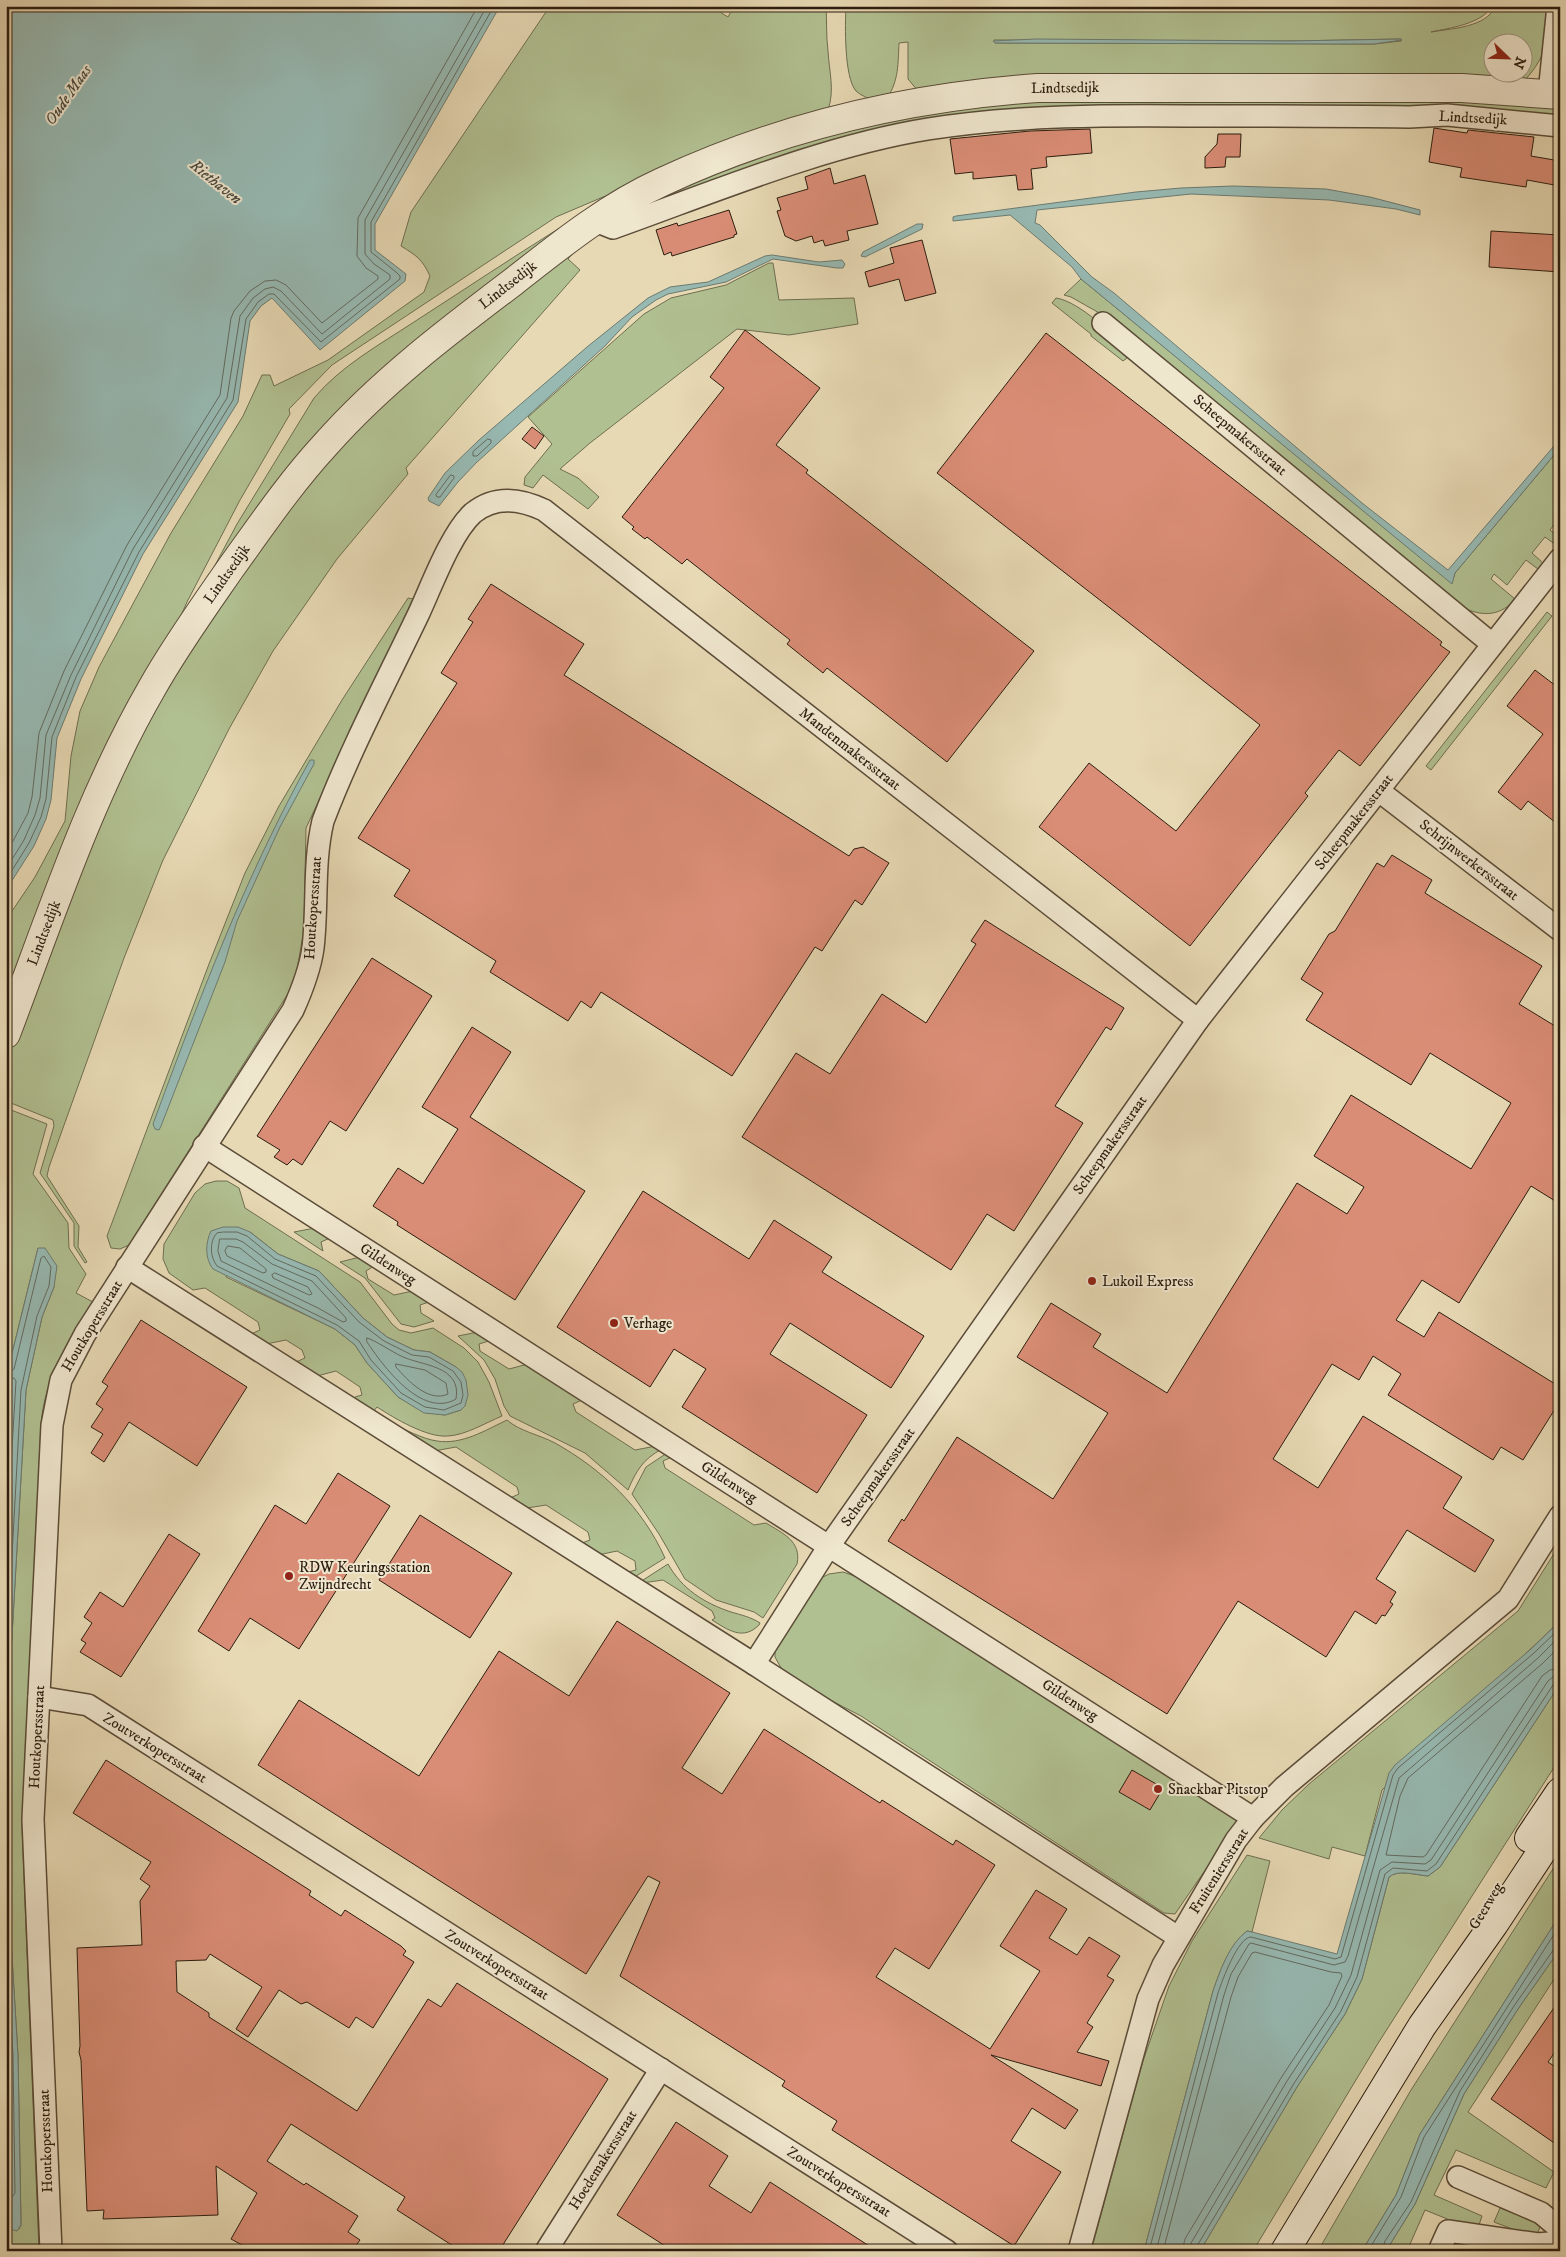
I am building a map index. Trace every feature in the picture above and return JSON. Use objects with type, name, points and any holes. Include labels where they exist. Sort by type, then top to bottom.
[{"type":"street","points":[[1554,94],[1558,6]]},
{"type":"street","name":"Lindtsedijk","points":[[6,1034],[85,828],[118,751],[150,690],[184,635],[279,500],[326,443],[372,397],[440,337],[593,220],[660,182],[747,147],[885,108],[976,92],[1038,88],[1462,88],[1554,94]]},
{"type":"street","name":"Lindtsedijk","points":[[593,220],[613,228],[796,164],[886,138],[928,129],[1005,120],[1125,115],[1409,117],[1447,115],[1560,126]]},
{"type":"street","name":"Scheepmakersstraat","points":[[1103,323],[1492,644]]},
{"type":"street","name":"Mandenmakersstraat","points":[[493,502],[508,500],[526,502],[544,510],[1198,1020]]},
{"type":"street","name":"Houtkopersstraat","points":[[51,2251],[33,1819],[52,1425],[61,1380],[85,1334],[127,1267],[293,1010],[305,982],[313,949],[317,843],[331,800],[457,533],[465,521],[475,512],[493,502]]},
{"type":"street","name":"Scheepmakersstraat","points":[[754,1664],[829,1546],[1198,1020],[1560,559]]},
{"type":"street","name":"Schrijnwerkersstraat","points":[[1379,790],[1560,930]]},
{"type":"street","name":"Gildenweg","points":[[204,1146],[1253,1818]]},
{"type":"street","points":[[127,1267],[754,1664],[1178,1937]]},
{"type":"street","name":"Fruiteniersstraat","points":[[1079,2251],[1148,1999],[1178,1937],[1236,1840],[1253,1818],[1284,1787],[1508,1599],[1560,1516]]},
{"type":"street","name":"Zoutverkopersstraat","points":[[40,1697],[88,1705],[947,2251]]},
{"type":"street","name":"Geerweg","points":[[1422,2026],[1478,1915],[1560,1792]]},
{"type":"street","name":"Geerweg","points":[[1284,2251],[1422,2026],[1494,1924],[1560,1824]]},
{"type":"street","name":"Hoedemakersstraat","points":[[546,2251],[661,2070]]},
{"type":"street","points":[[1458,2177],[1541,2213],[1560,2229]]},
{"type":"street","points":[[1439,2251],[1448,2231],[1538,2244],[1560,2242]]},
{"type":"green space","points":[[550,6],[710,6],[728,17],[734,6],[826,6],[831,88],[828,110],[629,190],[603,197],[556,217],[332,365],[289,409],[290,414],[240,500],[187,602],[6,1012],[6,920],[35,877],[65,821],[71,756],[80,711],[99,667],[171,533],[243,416],[262,375],[270,375],[274,386],[328,360],[424,292],[430,276],[419,258],[401,246],[411,212]]},
{"type":"green space","points":[[846,6],[1492,6],[1481,17],[1473,21],[1431,32],[1468,26],[1476,23],[1484,19],[1496,6],[1549,6],[1545,46],[1543,54],[1534,69],[1534,32],[1484,32],[1484,81],[918,91],[908,79],[908,42],[899,43],[897,71],[891,92],[887,98],[873,101],[856,91],[852,84],[847,63]],"holes":[[[1401,39],[1401,41],[1374,44],[995,43],[994,40],[1290,41]]]},
{"type":"green space","points":[[1267,95],[1560,104],[1560,117],[1489,108],[1452,106],[1082,106],[989,112],[652,208],[634,205],[660,191],[867,119],[989,98]]},
{"type":"green space","points":[[569,226],[521,265],[205,584],[237,524],[314,398],[325,386],[348,366],[374,348],[558,229]]},
{"type":"green space","points":[[583,241],[568,259],[580,270],[406,468],[408,474],[337,559],[273,651],[229,729],[163,860],[124,958],[47,1176],[79,1226],[78,1247],[87,1262],[85,1263],[74,1246],[74,1223],[40,1173],[54,1126],[53,1120],[6,1101],[6,1059],[19,1021],[110,801],[151,714],[198,637],[306,481],[408,375]]},
{"type":"green space","points":[[769,263],[773,263],[779,300],[854,298],[858,324],[789,335],[737,329],[590,443],[560,469],[578,478],[599,497],[588,509],[543,475],[533,488],[524,485],[525,477],[552,444],[528,417],[644,314],[671,298],[726,285]]},
{"type":"green space","points":[[1081,279],[1452,583],[1455,573],[1560,448],[1560,517],[1550,530],[1560,538],[1560,542],[1556,545],[1545,537],[1532,553],[1543,563],[1538,569],[1526,560],[1507,585],[1494,574],[1491,579],[1515,599],[1505,608],[1486,614],[1466,609],[1101,314],[1064,295]]},
{"type":"green space","points":[[1056,298],[1075,306],[1097,321],[1116,340],[1127,358],[1123,361],[1091,336],[1091,334],[1052,303]]},
{"type":"green space","points":[[408,598],[413,599],[306,828],[304,929],[297,970],[289,992],[129,1245],[120,1249],[111,1248],[107,1236],[245,873],[279,806],[342,700]]},
{"type":"green space","points":[[1547,612],[1552,616],[1431,770],[1426,766]]},
{"type":"green space","points":[[6,1108],[47,1124],[33,1174],[68,1223],[69,1248],[86,1274],[76,1293],[93,1302],[59,1360],[47,1391],[41,1424],[22,1827],[39,2251],[6,2251],[6,2154],[10,2228],[19,2229],[21,2225],[18,2055],[6,1859],[6,1777],[9,1754],[6,1742],[26,1390],[42,1317],[54,1287],[38,1248],[6,1378]]},
{"type":"green space","points":[[227,1181],[239,1188],[245,1208],[360,1282],[392,1324],[399,1330],[411,1333],[433,1328],[464,1348],[478,1362],[489,1382],[502,1416],[462,1433],[440,1436],[421,1431],[377,1407],[373,1412],[353,1399],[362,1395],[360,1387],[336,1371],[317,1376],[296,1362],[305,1358],[302,1350],[286,1340],[266,1344],[251,1334],[260,1330],[258,1322],[205,1288],[193,1290],[169,1273],[163,1259],[164,1244],[195,1193],[205,1184]],"holes":[[[250,1232],[278,1254],[319,1271],[363,1318],[387,1337],[414,1350],[430,1352],[456,1367],[465,1406],[461,1410],[445,1415],[424,1412],[398,1397],[367,1363],[355,1345],[335,1329],[226,1277]]]},
{"type":"green space","points":[[315,1228],[330,1238],[321,1242],[323,1251],[294,1232]]},
{"type":"green space","points":[[360,1257],[374,1266],[366,1271],[368,1279],[394,1295],[413,1291],[429,1302],[420,1305],[421,1313],[434,1321],[414,1327],[401,1324],[365,1278],[340,1262]]},
{"type":"green space","points":[[478,1332],[489,1339],[489,1341],[479,1344],[480,1351],[509,1369],[528,1364],[582,1400],[573,1404],[576,1412],[635,1450],[656,1446],[662,1449],[641,1466],[628,1490],[585,1453],[510,1416],[504,1406],[495,1379],[484,1360],[458,1336]]},
{"type":"green space","points":[[507,1420],[517,1427],[555,1443],[605,1478],[633,1506],[645,1522],[665,1558],[633,1578],[628,1572],[636,1570],[635,1561],[617,1551],[598,1555],[582,1543],[590,1540],[588,1532],[546,1505],[527,1508],[510,1498],[519,1494],[517,1487],[456,1447],[434,1451],[390,1423],[425,1438],[446,1442],[474,1436]]},
{"type":"green space","points":[[667,1453],[672,1457],[663,1461],[665,1468],[754,1525],[766,1523],[784,1534],[797,1549],[797,1564],[763,1618],[754,1612],[716,1600],[685,1579],[659,1534],[632,1494],[646,1467]]},
{"type":"green space","points":[[1560,1544],[1560,1621],[1382,1790],[1365,1856],[1332,1847],[1329,1859],[1259,1838],[1282,1810],[1309,1784],[1518,1611]]},
{"type":"green space","points":[[668,1564],[680,1581],[695,1594],[721,1608],[753,1619],[760,1623],[759,1625],[747,1632],[741,1633],[730,1630],[712,1620],[715,1618],[712,1611],[663,1580],[640,1582]]},
{"type":"green space","points":[[843,1572],[863,1579],[1241,1818],[1175,1914],[1164,1913],[861,1716],[786,1677],[775,1657],[775,1644],[819,1579],[829,1574]]},
{"type":"green space","points":[[1560,1684],[1560,1758],[1377,2045],[1253,2251],[1200,2251],[1297,2087],[1345,2014],[1362,1979],[1389,1877],[1397,1873],[1428,1876],[1440,1867]]},
{"type":"green space","points":[[1247,1855],[1270,1861],[1252,1932],[1247,1931],[1235,1943],[1222,1967],[1213,1991],[1144,2251],[1091,2251],[1143,2061],[1169,1986],[1192,1941]]},
{"type":"green space","points":[[1560,1858],[1560,1915],[1420,2134],[1396,2195],[1362,2251],[1318,2251],[1411,2090]]},
{"type":"green space","points":[[1560,1949],[1560,1970],[1468,2112],[1554,2172],[1546,2188],[1456,2150],[1434,2195],[1482,2216],[1477,2231],[1425,2210],[1407,2251],[1386,2251],[1415,2204],[1464,2094],[1518,2009]]},
{"type":"green space","points":[[1500,2208],[1541,2224],[1536,2238],[1494,2222]]},
{"type":"water","points":[[6,6],[500,6],[375,224],[375,250],[406,274],[405,281],[320,350],[272,298],[261,306],[250,321],[238,402],[143,554],[81,679],[57,738],[51,800],[46,819],[34,846],[6,890]]},
{"type":"water","points":[[1036,39],[1402,40],[1374,44],[995,43],[993,41]]},
{"type":"water","points":[[1233,186],[1326,189],[1370,197],[1420,210],[1420,215],[1396,209],[1329,200],[1191,194],[1037,210],[1035,223],[1040,225],[1092,277],[1114,293],[1362,503],[1448,570],[1560,439],[1560,448],[1455,573],[1452,584],[1081,279],[1072,267],[1010,215],[953,221],[953,217],[956,216],[1136,192]]},
{"type":"water","points":[[917,224],[923,224],[922,229],[865,257],[861,256],[863,252]]},
{"type":"water","points":[[772,255],[819,262],[842,260],[845,264],[843,268],[837,268],[773,259],[726,282],[668,294],[656,300],[632,317],[605,346],[476,463],[439,506],[429,501],[428,498],[445,473],[479,440],[587,347],[648,298],[670,287],[708,282],[765,256]]},
{"type":"water","points":[[310,760],[314,760],[314,764],[280,827],[237,921],[225,962],[161,1126],[159,1130],[155,1129],[153,1124],[224,939],[286,804]]},
{"type":"water","points":[[223,1227],[238,1227],[250,1232],[278,1254],[319,1271],[363,1318],[387,1337],[414,1350],[430,1352],[456,1367],[462,1372],[466,1380],[468,1395],[465,1406],[461,1410],[445,1415],[424,1413],[398,1397],[367,1363],[355,1345],[335,1329],[213,1269],[207,1256],[208,1241],[211,1231]]},
{"type":"water","points":[[38,1248],[45,1248],[57,1266],[54,1287],[42,1317],[26,1390],[6,1741],[6,1378]]},
{"type":"water","points":[[1560,1621],[1560,1684],[1440,1867],[1428,1876],[1397,1873],[1389,1877],[1362,1979],[1345,2014],[1297,2087],[1200,2251],[1144,2251],[1213,1991],[1230,1950],[1247,1931],[1337,1954],[1389,1773],[1395,1765],[1531,1649]]},
{"type":"water","points":[[6,1741],[9,1754],[6,1777]]},
{"type":"water","points":[[6,1859],[18,2055],[21,2225],[17,2231],[10,2229],[6,2154]]},
{"type":"water","points":[[1560,1915],[1560,1949],[1518,2009],[1464,2094],[1415,2204],[1386,2251],[1362,2251],[1396,2195],[1420,2134]]},
{"type":"building","points":[[1434,128],[1467,133],[1468,130],[1534,137],[1531,156],[1560,161],[1560,186],[1527,180],[1526,187],[1460,177],[1462,168],[1429,162]]},
{"type":"building","points":[[1090,129],[1092,153],[1046,157],[1047,167],[1031,169],[1033,189],[1018,190],[1016,175],[973,179],[973,172],[955,174],[950,139],[1030,131]]},
{"type":"building","points":[[1218,134],[1241,134],[1240,157],[1226,157],[1225,167],[1205,168],[1205,157],[1217,144]]},
{"type":"building","points":[[830,168],[834,184],[865,175],[878,224],[847,231],[849,240],[825,246],[823,240],[814,243],[812,236],[796,241],[785,236],[777,211],[781,210],[777,198],[808,189],[805,177]]},
{"type":"building","points":[[729,210],[737,234],[734,237],[672,256],[671,252],[664,255],[656,230],[677,223],[678,226]]},
{"type":"building","points":[[1491,231],[1560,235],[1560,272],[1489,267]]},
{"type":"building","points":[[922,240],[936,293],[905,301],[899,279],[869,287],[865,272],[894,263],[890,248]]},
{"type":"building","points":[[745,330],[820,388],[776,445],[808,470],[806,473],[1034,651],[947,762],[827,668],[823,673],[787,644],[790,640],[687,559],[682,564],[647,537],[645,539],[632,529],[634,527],[622,517],[724,388],[710,377]]},
{"type":"building","points":[[1046,333],[1442,642],[1440,645],[1450,652],[1360,766],[1339,750],[1305,793],[1308,796],[1190,946],[1039,827],[1089,763],[1176,831],[1260,725],[937,473]]},
{"type":"building","points":[[532,427],[544,436],[535,449],[522,439]]},
{"type":"building","points":[[491,584],[584,644],[564,675],[849,856],[854,849],[863,847],[889,863],[862,905],[855,900],[822,951],[815,947],[732,1076],[601,992],[591,1008],[581,1001],[568,1021],[490,972],[496,961],[394,896],[410,870],[358,838],[457,683],[441,673],[473,622],[468,619]]},
{"type":"building","points":[[1535,670],[1560,689],[1560,826],[1528,801],[1521,810],[1498,792],[1543,734],[1507,706]]},
{"type":"building","points":[[1392,855],[1432,880],[1425,893],[1542,966],[1519,1004],[1560,1029],[1560,1204],[1531,1186],[1459,1303],[1422,1280],[1396,1320],[1424,1337],[1439,1312],[1560,1387],[1560,1401],[1523,1460],[1501,1447],[1493,1460],[1388,1395],[1401,1374],[1373,1356],[1359,1380],[1332,1364],[1273,1459],[1318,1488],[1363,1416],[1462,1477],[1443,1508],[1494,1540],[1475,1572],[1407,1530],[1376,1579],[1396,1592],[1390,1602],[1393,1604],[1385,1616],[1382,1615],[1376,1624],[1355,1611],[1326,1657],[1238,1601],[1167,1714],[888,1541],[902,1519],[904,1521],[957,1437],[1053,1499],[1108,1413],[1017,1357],[1051,1303],[1101,1334],[1093,1347],[1167,1393],[1297,1183],[1347,1214],[1364,1187],[1314,1156],[1351,1095],[1471,1169],[1511,1103],[1430,1053],[1411,1085],[1306,1020],[1323,993],[1301,979],[1329,934],[1335,931],[1377,863],[1384,867]]},
{"type":"building","points":[[985,920],[1124,1008],[1111,1030],[1106,1027],[1055,1106],[1083,1123],[1014,1231],[987,1214],[951,1270],[742,1137],[796,1053],[830,1074],[882,994],[926,1023],[976,944],[971,941]]},
{"type":"building","points":[[372,958],[432,996],[346,1131],[330,1121],[302,1165],[293,1159],[287,1165],[274,1157],[280,1150],[257,1136]]},
{"type":"building","points":[[472,1027],[511,1052],[470,1117],[585,1191],[515,1300],[397,1225],[398,1222],[373,1206],[398,1168],[423,1184],[458,1129],[422,1107]]},
{"type":"building","points":[[643,1191],[749,1259],[774,1220],[832,1257],[822,1272],[924,1336],[891,1388],[790,1323],[770,1354],[867,1415],[817,1493],[682,1407],[706,1369],[674,1349],[650,1387],[557,1327]]},
{"type":"building","points":[[141,1320],[247,1387],[197,1466],[129,1422],[104,1462],[91,1453],[103,1434],[91,1427],[103,1409],[96,1404],[108,1386],[102,1382]]},
{"type":"building","name":"RDW Keuringsstation Zwijndrecht","points":[[338,1473],[390,1506],[299,1649],[250,1618],[229,1651],[198,1631],[275,1505],[306,1524]]},
{"type":"building","points":[[420,1515],[512,1573],[470,1638],[379,1580]]},
{"type":"building","points":[[169,1534],[200,1554],[121,1677],[80,1652],[86,1643],[81,1640],[92,1623],[84,1617],[100,1592],[123,1607]]},
{"type":"building","points":[[617,1621],[730,1693],[682,1768],[722,1794],[764,1729],[880,1803],[882,1800],[953,1845],[956,1840],[995,1865],[929,1969],[895,1948],[876,1977],[990,2049],[1040,1971],[1000,1946],[1036,1890],[1067,1909],[1049,1938],[1077,1955],[1089,1937],[1120,1956],[1107,1976],[1114,1980],[1087,2023],[1093,2027],[1077,2052],[1109,2061],[1101,2086],[991,2055],[1078,2110],[1065,2129],[1032,2108],[1011,2141],[1061,2172],[1014,2246],[832,2130],[837,2121],[782,2086],[785,2081],[620,1976],[660,1882],[648,1876],[586,1974],[258,1765],[299,1700],[419,1776],[499,1651],[569,1696]]},
{"type":"building","points":[[106,1760],[311,1891],[309,1895],[341,1916],[345,1910],[401,1946],[406,1951],[403,1955],[414,1962],[373,2028],[356,2017],[349,2028],[307,2002],[301,2004],[279,1990],[248,2037],[236,2029],[262,1987],[210,1954],[206,1960],[176,1961],[177,1992],[209,2013],[209,2017],[357,2111],[428,1999],[441,2007],[457,1983],[608,2079],[499,2251],[461,2251],[397,2210],[405,2197],[291,2124],[267,2161],[358,2216],[348,2232],[360,2240],[352,2251],[253,2251],[231,2239],[257,2193],[216,2166],[218,2215],[103,2219],[104,2210],[87,2211],[81,2060],[79,2052],[77,1948],[142,1945],[140,1901],[150,1886],[140,1879],[151,1862],[73,1813]]},
{"type":"building","points":[[1132,1770],[1163,1788],[1150,1810],[1119,1792]]},
{"type":"building","points":[[1560,1999],[1560,2045],[1548,2062],[1560,2070],[1560,2147],[1491,2099]]},
{"type":"building","points":[[676,2122],[728,2156],[709,2186],[751,2213],[770,2182],[877,2251],[673,2251],[617,2215]]},
{"type":"place","name":"Lukoil Express","points":[[1092,1281]]},
{"type":"place","name":"Verhage","points":[[614,1323]]},
{"type":"place","name":"RDW Keuringsstation Zwijndrecht","points":[[289,1576]]},
{"type":"place","name":"Snackbar Pitstop","points":[[1158,1789]]},
{"type":"water label","name":"Oude Maas","points":[[68,95]]},
{"type":"water label","name":"Riethaven","points":[[216,182]]}]
